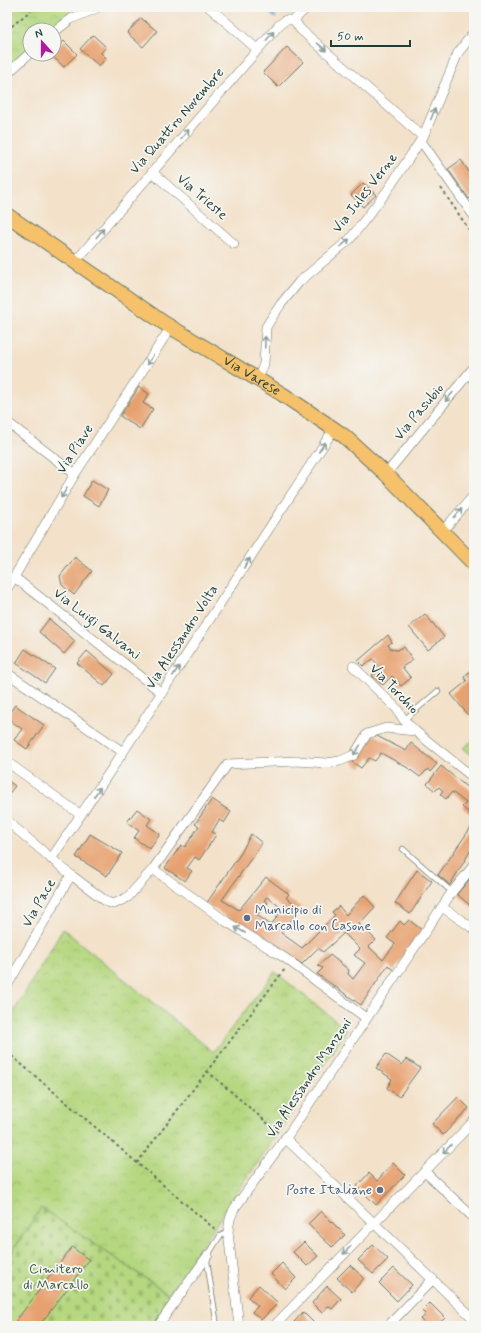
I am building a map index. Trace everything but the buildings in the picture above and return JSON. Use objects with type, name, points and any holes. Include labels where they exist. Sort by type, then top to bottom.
[{"type":"main road","name":"Via Varese","points":[[8,216],[171,327],[258,379],[334,429],[386,474],[474,564]]},
{"type":"street","points":[[62,26],[71,19],[99,7]]},
{"type":"street","points":[[209,7],[258,50]]},
{"type":"street","name":"Via Quattro Novembre","points":[[75,262],[279,25],[286,20],[294,20],[307,7]]},
{"type":"street","points":[[294,20],[300,29],[422,139],[474,216]]},
{"type":"street","name":"Via Jules Verne","points":[[258,379],[264,364],[266,327],[281,304],[299,282],[350,238],[371,213],[422,139],[458,53],[474,32]]},
{"type":"street","points":[[7,74],[22,61]]},
{"type":"street","name":"Via Trieste","points":[[152,172],[234,244]]},
{"type":"street","name":"Via Piave","points":[[7,589],[76,474],[171,327]]},
{"type":"street","name":"Via Pasubio","points":[[386,474],[474,367]]},
{"type":"street","points":[[7,422],[76,474]]},
{"type":"street","name":"Via Alessandro Volta","points":[[51,859],[123,752],[334,429]]},
{"type":"street","points":[[442,532],[474,495]]},
{"type":"street","name":"Via Luigi Galvani","points":[[14,577],[162,692]]},
{"type":"street","name":"Via Torchio","points":[[353,666],[396,709],[415,731],[474,778]]},
{"type":"street","points":[[7,673],[123,752]]},
{"type":"street","points":[[7,821],[71,875],[107,902],[114,904],[121,902],[134,891],[153,869],[228,764],[297,761],[326,763],[340,761],[354,755],[367,734],[386,728],[415,731]]},
{"type":"street","points":[[7,762],[81,815]]},
{"type":"street","name":"Via Alessandro Manzoni","points":[[239,1326],[228,1232],[230,1219],[234,1209],[288,1135],[442,906],[474,865]]},
{"type":"street","points":[[153,869],[227,922],[288,960],[366,1018]]},
{"type":"street","name":"Via Pace","points":[[7,986],[71,875]]},
{"type":"street","points":[[442,906],[474,929]]},
{"type":"street","points":[[274,1326],[374,1222],[473,1123]]},
{"type":"street","points":[[288,1135],[374,1222],[474,1319]]},
{"type":"street","points":[[425,1172],[474,1218]]},
{"type":"street","points":[[158,1326],[208,1255]]},
{"type":"street","points":[[388,1326],[432,1279]]},
{"type":"lane","points":[[404,720],[438,691]]},
{"type":"lane","points":[[403,849],[452,892]]},
{"type":"lane","points":[[217,1326],[207,1261],[208,1255],[220,1236],[228,1232]]},
{"type":"path","points":[[7,30],[35,7]]},
{"type":"path","points":[[440,187],[474,237]]},
{"type":"path","points":[[137,1163],[207,1071],[288,960]]},
{"type":"path","points":[[7,1052],[214,1228],[220,1236]]},
{"type":"path","points":[[207,1071],[279,1133],[283,1128],[288,1135]]},
{"type":"green space","points":[[7,7],[90,7],[72,12],[60,22],[22,22],[22,55],[7,68]]},
{"type":"green space","points":[[474,740],[474,757],[463,748]]},
{"type":"green space","points":[[63,929],[213,1052],[275,972],[347,1030],[169,1294],[41,1208],[7,1258],[7,1023]]},
{"type":"green space","name":"Cimitero di Marcallo","points":[[41,1208],[170,1295],[165,1309],[153,1326],[7,1326],[7,1259]]},
{"type":"waterway","points":[[264,7],[275,17]]},
{"type":"place","name":"Municipio di Marcallo con Casone","points":[[247,918]]},
{"type":"place","name":"Poste Italiane","points":[[380,1190]]}]
